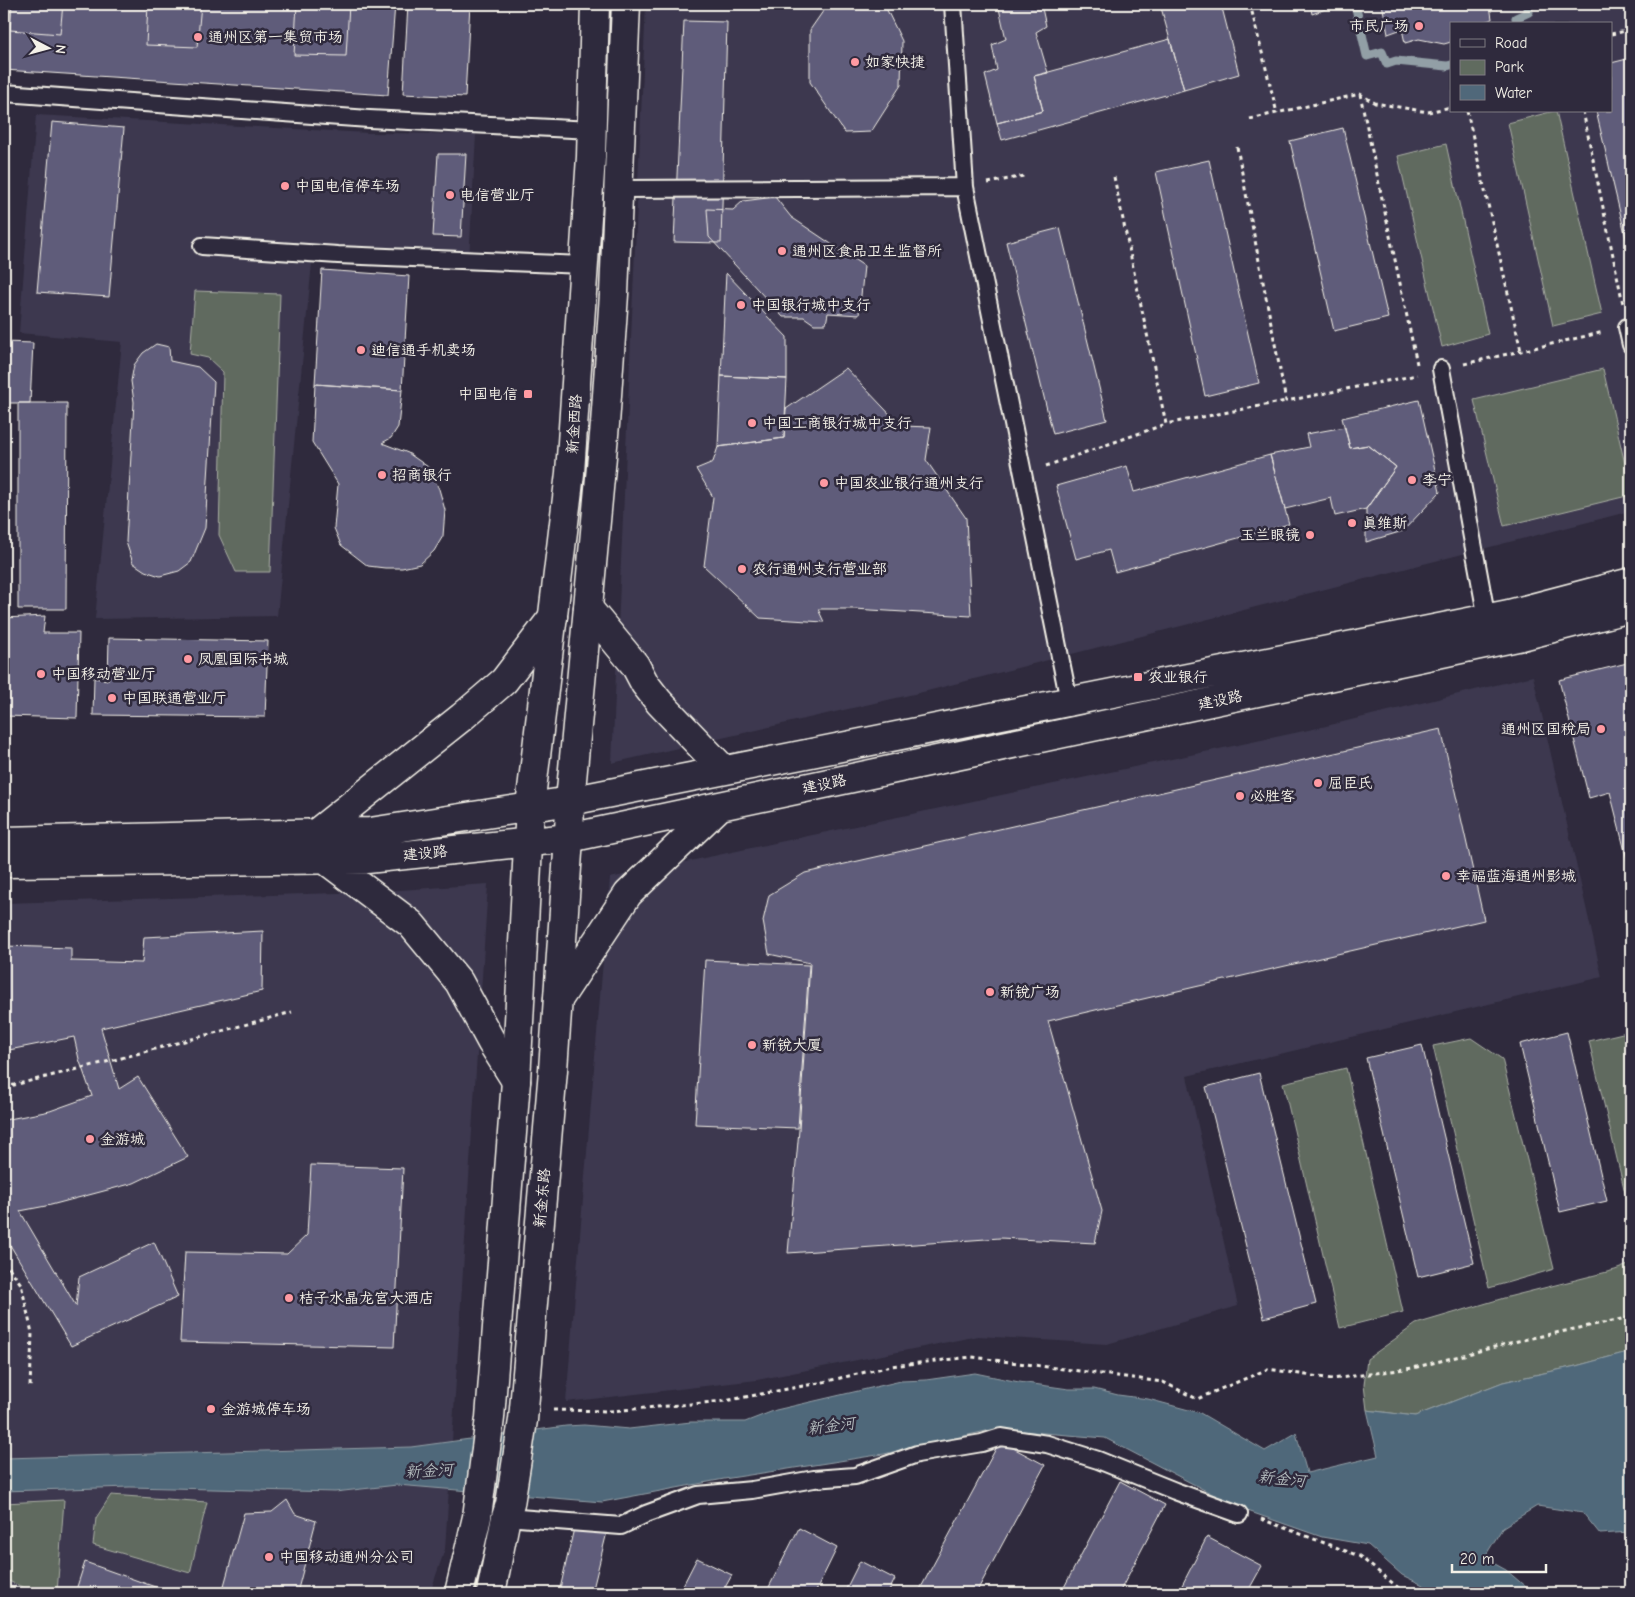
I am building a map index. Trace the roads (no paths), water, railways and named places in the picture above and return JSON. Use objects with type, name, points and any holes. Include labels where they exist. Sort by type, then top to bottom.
[{"type":"street","name":"新金西路","points":[[527,843],[570,473],[592,130],[595,4]]},
{"type":"street","name":"新金西路","points":[[570,801],[606,424],[619,189],[626,4]]},
{"type":"street","name":"建设路","points":[[4,841],[370,832],[570,801],[1487,619],[1631,582]]},
{"type":"street","points":[[588,608],[635,665],[645,684],[660,702],[724,770]]},
{"type":"street","name":"建设路","points":[[4,863],[367,859],[569,838],[1522,636],[1631,608]]},
{"type":"street","points":[[315,834],[432,742],[504,681],[553,618]]},
{"type":"street","name":"新金东路","points":[[491,1593],[508,1510],[523,1414],[553,1070],[570,801]]},
{"type":"street","points":[[558,1000],[628,894],[720,806]]},
{"type":"street","points":[[459,1593],[477,1517],[490,1418],[516,1081],[527,843]]},
{"type":"street","points":[[326,860],[411,924],[459,982],[492,1043],[516,1081]]},
{"type":"lane","points":[[954,4],[965,187],[1069,701]]},
{"type":"lane","points":[[4,94],[369,119],[592,130]]},
{"type":"lane","points":[[619,189],[965,187]]},
{"type":"lane","points":[[202,246],[338,255],[584,265]]},
{"type":"lane","points":[[1627,327],[1631,345]]},
{"type":"lane","points":[[1441,369],[1487,619]]},
{"type":"lane","points":[[508,1510],[621,1526],[646,1514],[698,1495],[752,1490],[814,1479],[855,1476],[917,1454],[982,1443],[1001,1437],[1047,1444],[1098,1460],[1239,1514]]},
{"type":"water","name":"新金河","points":[[1631,1351],[1630,1532],[1600,1534],[1583,1513],[1537,1506],[1503,1527],[1484,1558],[1506,1570],[1527,1588],[1523,1593],[1425,1593],[1423,1585],[1402,1575],[1368,1545],[1322,1537],[1239,1508],[1105,1438],[995,1429],[884,1454],[724,1479],[602,1502],[397,1485],[335,1492],[130,1487],[4,1491],[4,1458],[411,1447],[566,1426],[584,1425],[629,1429],[691,1422],[745,1422],[776,1410],[901,1381],[926,1380],[975,1373],[1019,1382],[1069,1389],[1094,1389],[1118,1395],[1148,1399],[1200,1413],[1265,1451],[1296,1433],[1307,1473],[1378,1456],[1367,1410],[1415,1416],[1503,1382],[1576,1366]]},
{"type":"waterway","points":[[1355,4],[1367,56],[1382,52],[1387,64],[1396,61],[1450,65]]},
{"type":"waterway","points":[[1517,22],[1516,18],[1529,12],[1527,4]]},
{"type":"place","name":"市民广场","points":[[1419,26]]},
{"type":"place","name":"通州区第一集贸市场","points":[[198,37]]},
{"type":"place","name":"如家快捷","points":[[855,62]]},
{"type":"place","name":"中国电信停车场","points":[[285,186]]},
{"type":"place","name":"电信营业厅","points":[[450,195]]},
{"type":"place","name":"通州区食品卫生监督所","points":[[782,251]]},
{"type":"place","name":"中国银行城中支行","points":[[741,305]]},
{"type":"place","name":"迪信通手机卖场","points":[[361,350]]},
{"type":"place","name":"中国电信","points":[[528,394]]},
{"type":"place","name":"中国工商银行城中支行","points":[[752,423]]},
{"type":"place","name":"招商银行","points":[[382,475]]},
{"type":"place","name":"李宁","points":[[1412,480]]},
{"type":"place","name":"中国农业银行通州支行","points":[[824,483]]},
{"type":"place","name":"真维斯","points":[[1352,523]]},
{"type":"place","name":"玉兰眼镜","points":[[1310,535]]},
{"type":"place","name":"农行通州支行营业部","points":[[742,569]]},
{"type":"place","name":"凤凰国际书城","points":[[188,659]]},
{"type":"place","name":"中国移动营业厅","points":[[41,674]]},
{"type":"place","name":"农业银行","points":[[1138,677]]},
{"type":"place","name":"中国联通营业厅","points":[[112,698]]},
{"type":"place","name":"通州区国税局","points":[[1601,729]]},
{"type":"place","name":"屈臣氏","points":[[1318,783]]},
{"type":"place","name":"必胜客","points":[[1240,796]]},
{"type":"place","name":"幸福蓝海通州影城","points":[[1446,876]]},
{"type":"place","name":"新锐广场","points":[[990,992]]},
{"type":"place","name":"新锐大厦","points":[[752,1045]]},
{"type":"place","name":"金游城","points":[[90,1139]]},
{"type":"place","name":"桔子水晶龙宫大酒店","points":[[289,1298]]},
{"type":"place","name":"金游城停车场","points":[[211,1409]]},
{"type":"place","name":"中国移动通州分公司","points":[[269,1557]]}]
